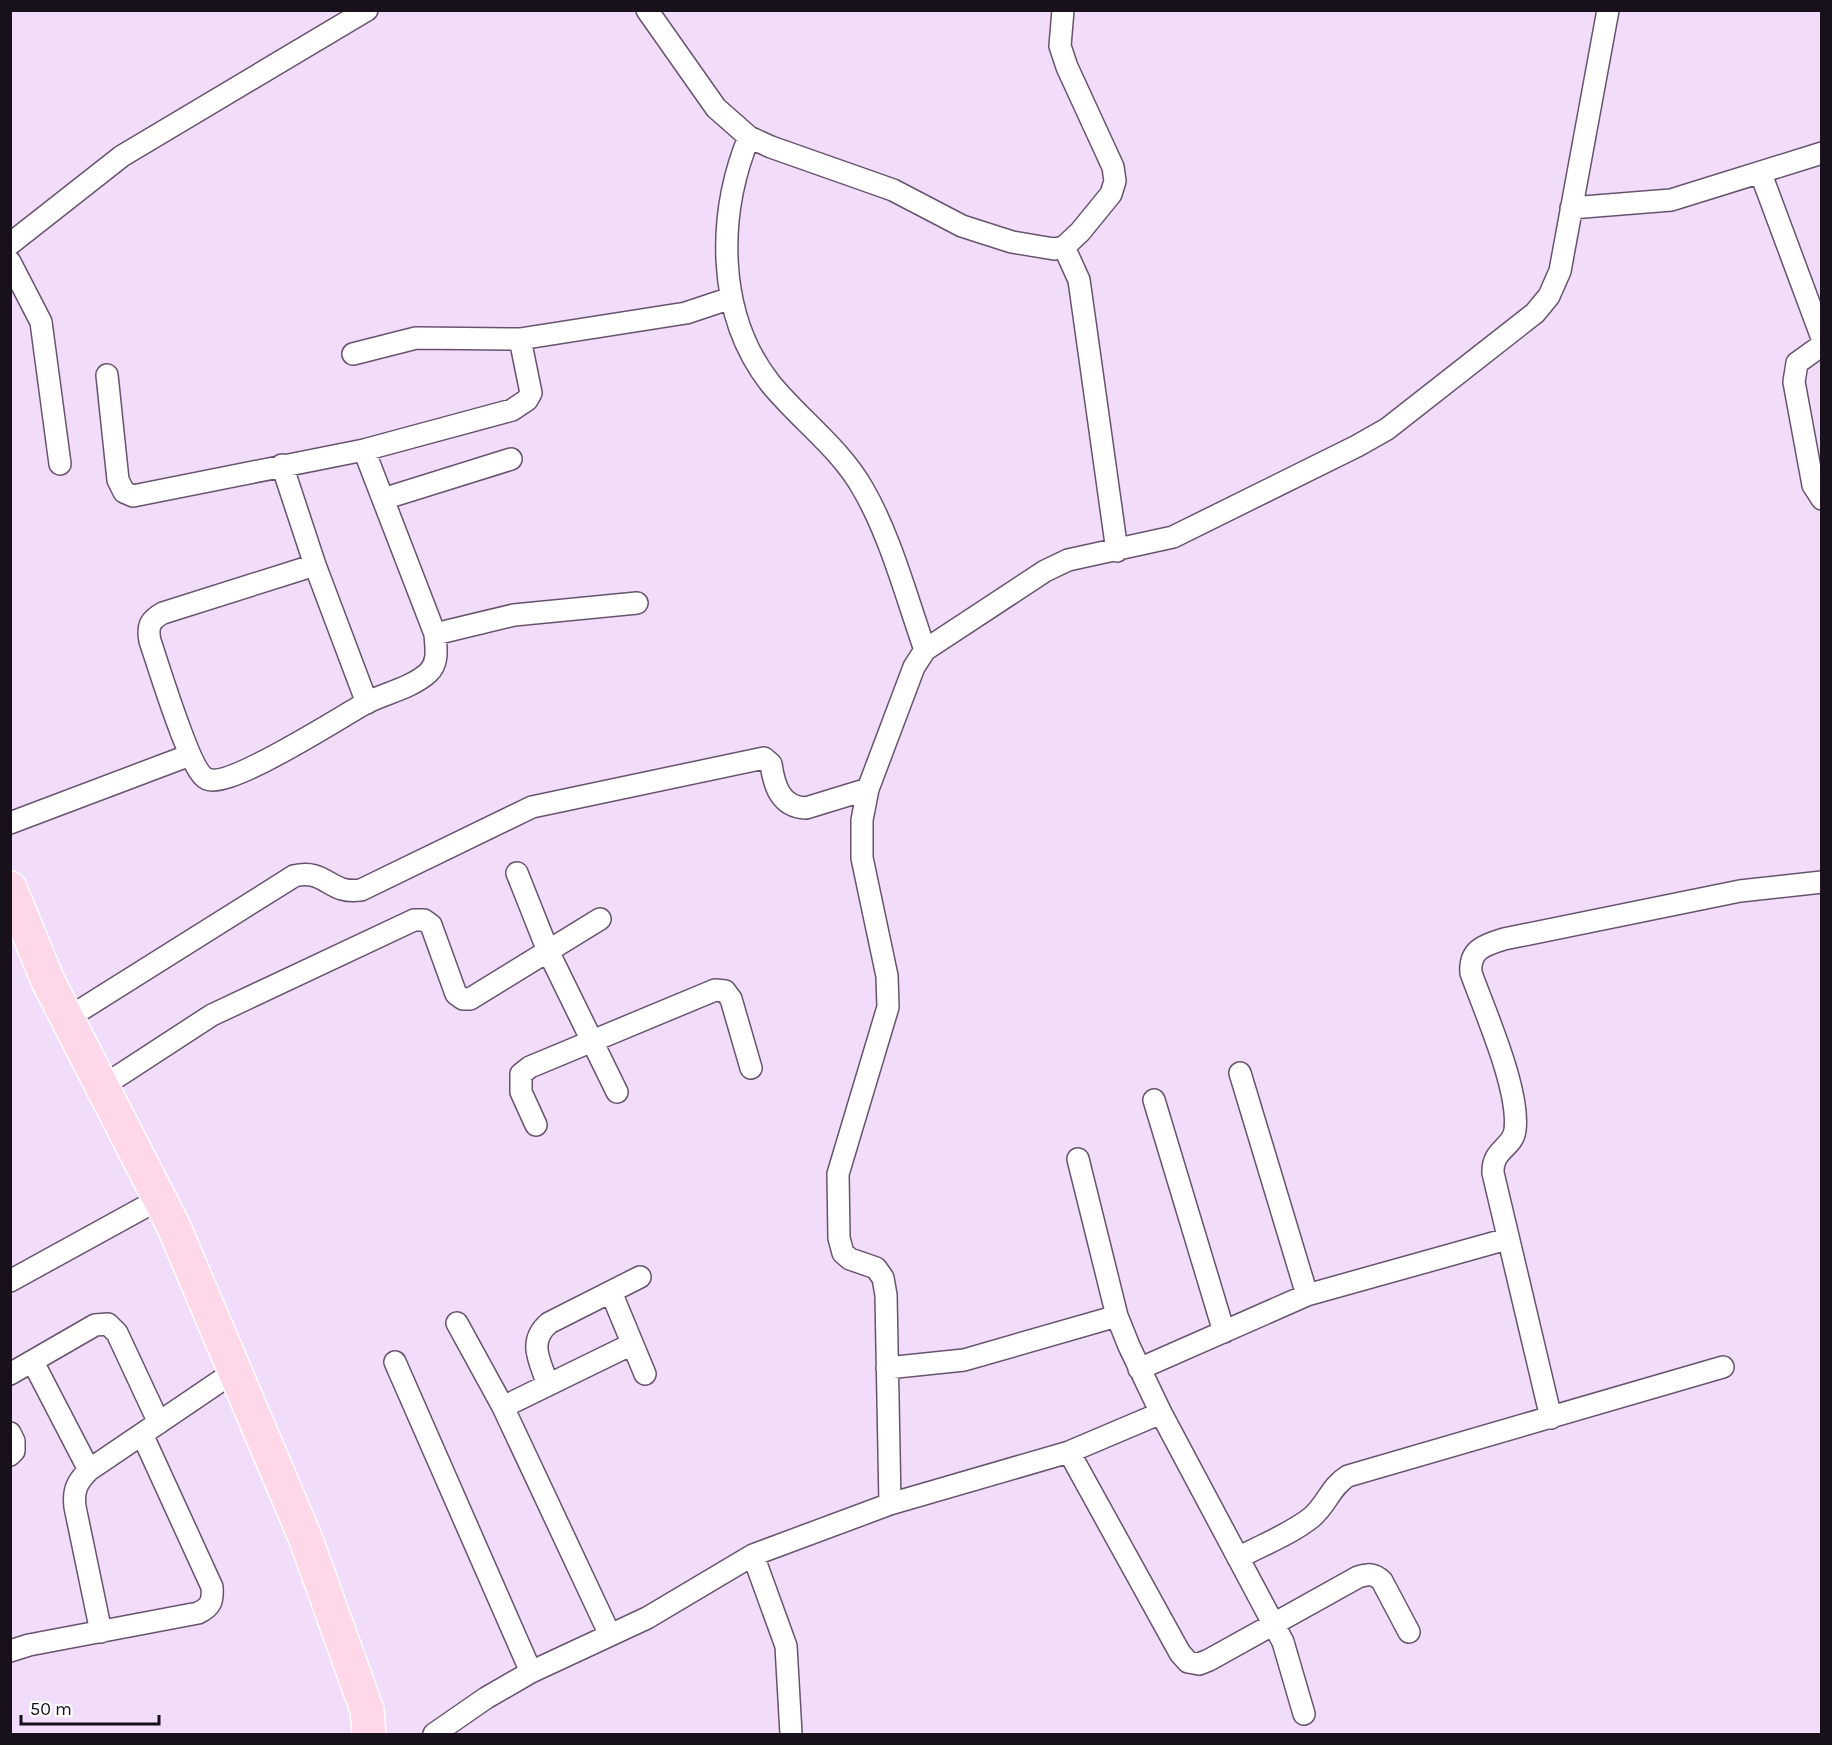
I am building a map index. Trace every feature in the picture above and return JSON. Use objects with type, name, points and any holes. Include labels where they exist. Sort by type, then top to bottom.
[{"type":"main road","points":[[10,888],[48,981],[161,1198],[235,1371],[317,1568],[367,1710],[369,1734]]},
{"type":"street","points":[[10,244],[122,156],[367,10]]},
{"type":"street","points":[[647,10],[716,108],[749,136],[771,147],[893,190],[962,226],[1012,242],[1054,249],[1064,247],[1080,232],[1111,194],[1115,174],[1067,67],[1060,46],[1063,10]]},
{"type":"street","points":[[890,1504],[886,1295],[883,1278],[876,1268],[850,1259],[843,1253],[839,1238],[838,1174],[888,1008],[888,976],[862,858],[862,820],[868,789],[914,667],[926,650],[1044,571],[1082,555],[1117,551],[1173,537],[1387,429],[1492,349],[1535,313],[1549,296],[1560,272],[1608,10]]},
{"type":"street","points":[[749,136],[730,199],[727,264],[731,298],[740,332],[765,374],[846,464],[863,488],[926,650]]},
{"type":"street","points":[[1571,208],[1671,200],[1761,174],[1821,153]]},
{"type":"street","points":[[1761,174],[1821,338]]},
{"type":"street","points":[[1064,247],[1079,280],[1117,551]]},
{"type":"street","points":[[10,262],[41,322],[60,464]]},
{"type":"street","points":[[353,354],[416,338],[520,339],[686,313],[731,298]]},
{"type":"street","points":[[107,375],[118,480],[124,492],[133,496],[146,495],[282,465],[364,450],[520,406],[531,393],[520,339]]},
{"type":"street","points":[[1821,345],[1797,363],[1794,382],[1814,485],[1821,499]]},
{"type":"street","points":[[315,565],[163,613],[151,620],[147,630],[150,641],[190,754],[200,774],[209,780],[222,779],[267,760],[367,703],[428,673],[435,664],[435,634],[364,450]]},
{"type":"street","points":[[383,499],[511,459]]},
{"type":"street","points":[[282,465],[315,565],[367,703]]},
{"type":"street","points":[[435,634],[514,615],[638,603]]},
{"type":"street","points":[[10,823],[190,754]]},
{"type":"street","points":[[68,1018],[294,876],[307,873],[317,875],[347,892],[361,890],[532,807],[764,758],[771,764],[776,790],[788,803],[798,808],[806,808],[868,789]]},
{"type":"street","points":[[517,873],[548,951],[617,1092]]},
{"type":"street","points":[[1551,1418],[1507,1239],[1493,1165],[1496,1155],[1513,1136],[1514,1111],[1507,1077],[1471,973],[1470,962],[1476,951],[1487,944],[1515,936],[1740,891],[1821,882]]},
{"type":"street","points":[[103,1086],[212,1015],[414,920],[424,920],[431,925],[456,994],[463,999],[470,999],[600,919]]},
{"type":"street","points":[[536,1125],[520,1092],[521,1074],[703,993],[715,990],[725,992],[731,999],[751,1068]]},
{"type":"street","points":[[1240,1073],[1307,1295]]},
{"type":"street","points":[[1154,1100],[1224,1332]]},
{"type":"street","points":[[1078,1159],[1117,1316],[1139,1369],[1161,1413],[1283,1642],[1304,1714]]},
{"type":"street","points":[[10,1281],[161,1198]]},
{"type":"street","points":[[1139,1369],[1307,1295],[1507,1239]]},
{"type":"street","points":[[548,1385],[536,1344],[538,1332],[549,1323],[640,1277]]},
{"type":"street","points":[[611,1292],[645,1374]]},
{"type":"street","points":[[888,1368],[964,1360],[1117,1316]]},
{"type":"street","points":[[457,1323],[503,1407],[610,1635]]},
{"type":"street","points":[[10,1374],[95,1325],[108,1324],[117,1333],[212,1587],[213,1599],[208,1608],[198,1613],[10,1652]]},
{"type":"street","points":[[503,1407],[632,1344]]},
{"type":"street","points":[[33,1362],[89,1470]]},
{"type":"street","points":[[395,1362],[531,1672]]},
{"type":"street","points":[[1239,1558],[1309,1519],[1328,1500],[1338,1481],[1348,1476],[1723,1367]]},
{"type":"street","points":[[101,1632],[74,1494],[77,1482],[89,1470],[235,1371]]},
{"type":"street","points":[[434,1734],[486,1698],[531,1672],[647,1618],[753,1555],[890,1504],[1069,1452],[1161,1413]]},
{"type":"street","points":[[10,1433],[14,1441],[14,1451],[10,1455]]},
{"type":"street","points":[[1069,1452],[1158,1616],[1188,1662],[1199,1664],[1209,1660],[1358,1577],[1368,1574],[1377,1576],[1382,1581],[1409,1632]]},
{"type":"street","points":[[753,1555],[786,1646],[791,1734]]}]
